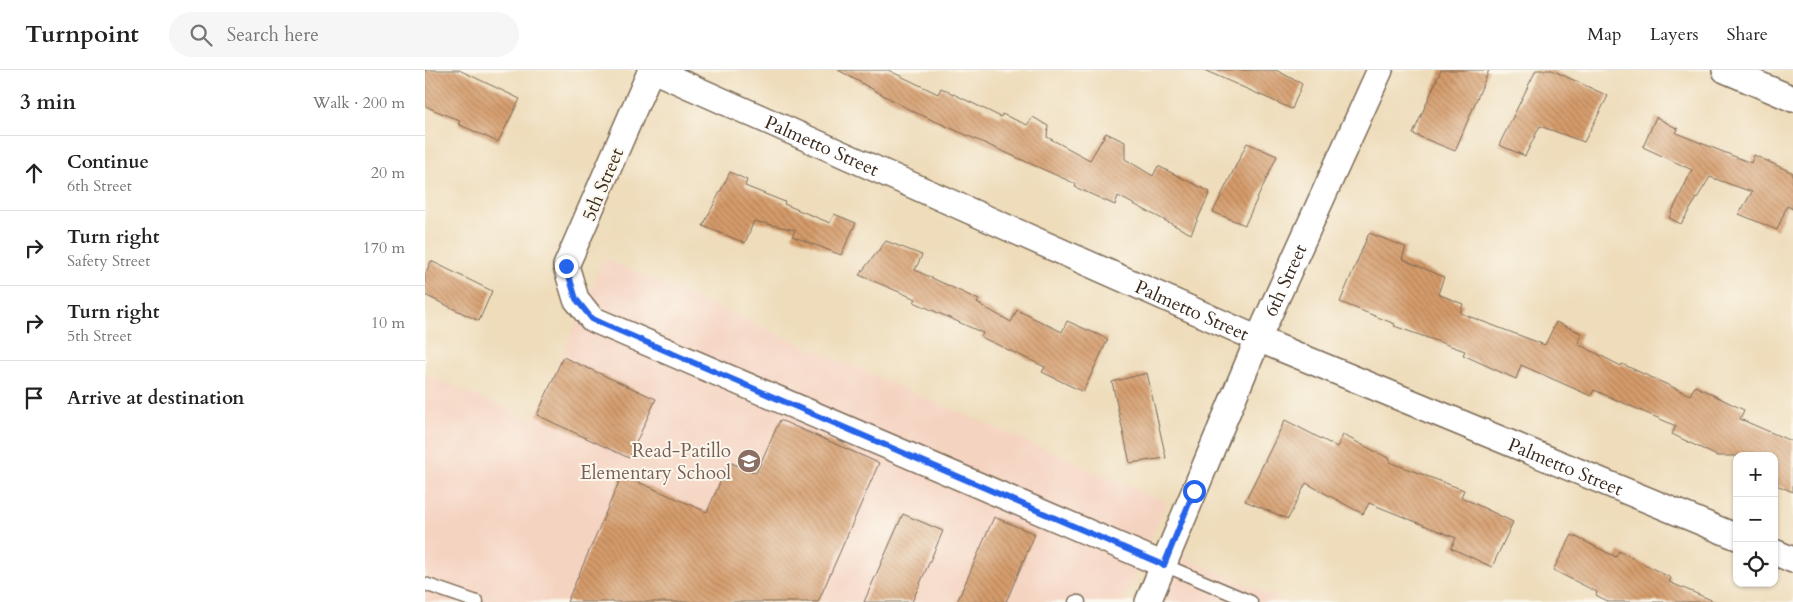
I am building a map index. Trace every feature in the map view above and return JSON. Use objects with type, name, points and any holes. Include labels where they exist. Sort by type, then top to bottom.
[{"type":"street","name":"5th Street","points":[[652,70],[566,266],[576,299],[592,319],[1164,565]]},
{"type":"street","name":"Palmetto Street","points":[[652,70],[1258,338],[1733,535]]},
{"type":"street","name":"6th Street","points":[[1148,602],[1258,338],[1380,70]]},
{"type":"street","points":[[1725,70],[1793,99]]},
{"type":"street","points":[[1778,554],[1793,560]]},
{"type":"lane","points":[[1164,565],[1251,602]]},
{"type":"lane","points":[[425,584],[477,602]]},
{"type":"shaded area","name":"Read-Patillo Elementary School","points":[[604,259],[1167,502],[1123,602],[425,602],[425,374],[533,420]]},
{"type":"shaded area","points":[[1183,557],[1288,602],[1164,602]]},
{"type":"building","points":[[425,70],[459,70],[520,99],[498,142],[458,124],[460,121],[425,106]]},
{"type":"building","points":[[838,70],[888,70],[938,94],[941,88],[1001,117],[1002,114],[1027,125],[1033,117],[1048,126],[1047,137],[1090,160],[1106,133],[1125,142],[1125,159],[1153,176],[1158,166],[1210,192],[1191,234],[1118,196],[1115,205],[1075,187],[1076,184],[910,110]]},
{"type":"building","points":[[1204,70],[1276,70],[1302,84],[1292,109]]},
{"type":"building","points":[[1441,70],[1489,70],[1455,151],[1413,134]]},
{"type":"building","points":[[1536,70],[1552,70],[1608,96],[1584,142],[1540,126],[1525,156],[1499,145]]},
{"type":"building","points":[[1656,117],[1678,129],[1676,133],[1751,163],[1754,155],[1793,173],[1793,209],[1787,206],[1777,230],[1739,214],[1752,192],[1710,177],[1681,224],[1669,218],[1692,170],[1643,147]]},
{"type":"building","points":[[1247,143],[1277,156],[1245,225],[1213,212]]},
{"type":"building","points":[[730,172],[747,180],[745,186],[830,223],[834,214],[856,223],[841,255],[792,236],[795,230],[754,221],[745,243],[703,226]]},
{"type":"building","points":[[1369,233],[1406,247],[1402,259],[1444,277],[1438,294],[1463,304],[1460,313],[1545,345],[1556,322],[1581,333],[1578,344],[1621,366],[1622,364],[1690,395],[1695,386],[1744,410],[1740,419],[1793,442],[1793,492],[1778,486],[1778,452],[1733,452],[1733,456],[1717,456],[1672,434],[1676,426],[1594,390],[1591,396],[1521,365],[1516,379],[1463,355],[1465,351],[1394,326],[1395,324],[1340,302]]},
{"type":"building","points":[[886,241],[922,255],[915,270],[979,300],[977,303],[1011,322],[1017,310],[1062,332],[1067,321],[1108,339],[1083,392],[1042,372],[1045,367],[981,337],[983,333],[914,302],[916,299],[859,275]]},
{"type":"building","points":[[431,261],[492,291],[479,321],[425,295],[425,275]]},
{"type":"building","points":[[563,357],[656,399],[629,458],[537,415]]},
{"type":"building","points":[[1147,373],[1166,458],[1130,463],[1112,382]]},
{"type":"building","points":[[780,420],[879,463],[818,602],[567,602],[622,475],[707,512],[729,462],[756,473]]},
{"type":"building","points":[[1285,420],[1337,447],[1343,435],[1390,459],[1389,462],[1464,490],[1461,497],[1513,522],[1492,567],[1451,548],[1456,538],[1369,503],[1363,514],[1306,483],[1288,519],[1245,501]]},
{"type":"building","points":[[903,514],[943,531],[912,602],[864,602]]},
{"type":"building","points":[[994,517],[1035,534],[1006,602],[957,602]]},
{"type":"building","points":[[1572,535],[1616,557],[1619,551],[1671,578],[1669,582],[1716,602],[1609,602],[1596,595],[1597,592],[1553,570]]},
{"type":"place","name":"Read-Patillo Elementary School","points":[[749,461]]},
{"type":"route","points":[[566,266],[576,299],[592,319],[1164,565],[1194,491]]}]
